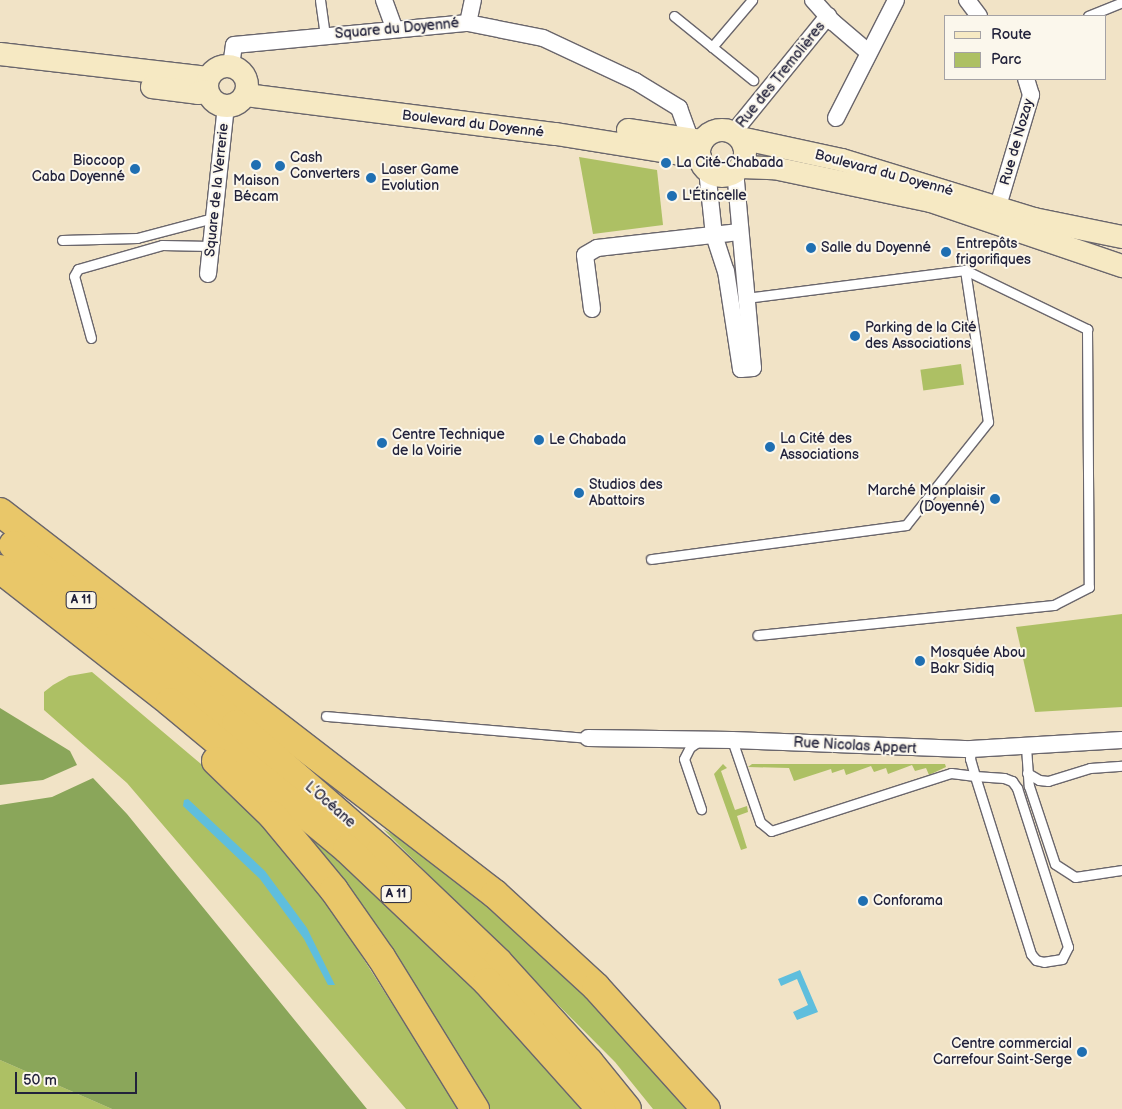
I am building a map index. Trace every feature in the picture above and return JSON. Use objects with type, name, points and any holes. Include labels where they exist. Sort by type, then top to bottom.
[{"type":"highway","points":[[0,512],[449,857],[547,939],[637,1031],[706,1109]]},
{"type":"highway","name":"L’Océane","points":[[0,535],[236,724],[381,850],[459,923],[545,1012],[628,1109]]},
{"type":"highway","points":[[10,576],[102,656],[158,701],[304,851],[381,957],[475,1109]]},
{"type":"highway","name":"L’Océane","points":[[158,701],[283,794],[394,892],[532,1029],[601,1109]]},
{"type":"main road","points":[[0,54],[208,85]]},
{"type":"main road","points":[[0,69],[185,92],[208,85],[218,68],[231,66],[242,72],[246,90],[237,104],[226,106],[216,103],[208,85]]},
{"type":"main road","name":"Boulevard du Doyenné","points":[[246,90],[556,134],[700,152],[721,176],[738,169],[774,168],[931,201],[1118,263]]},
{"type":"main road","name":"Boulevard du Doyenné","points":[[700,152],[720,130],[737,136],[842,160],[1040,220],[1122,237]]},
{"type":"main road","points":[[737,136],[745,150],[738,169]]},
{"type":"main road","name":"Boulevard du Doyenné","points":[[931,201],[956,202],[988,212],[993,212],[998,206]]},
{"type":"street","points":[[384,0],[394,28]]},
{"type":"street","points":[[468,23],[473,0]]},
{"type":"street","name":"Rue des Tremolières","points":[[813,0],[868,52]]},
{"type":"street","points":[[836,118],[896,0]]},
{"type":"street","points":[[967,0],[978,15]]},
{"type":"street","name":"Rue des Tremolières","points":[[737,136],[828,16]]},
{"type":"street","name":"Square du Doyenné","points":[[231,66],[234,45],[394,28],[468,23],[543,38],[635,80],[679,108],[700,152],[714,235],[726,271],[741,369],[753,368],[746,298]]},
{"type":"street","name":"Rue de Nozay","points":[[998,206],[1032,95],[1026,80]]},
{"type":"street","name":"Square de la Verrerie","points":[[208,274],[226,106]]},
{"type":"street","points":[[730,301],[746,298],[739,232],[738,169]]},
{"type":"street","points":[[592,309],[585,255],[597,248],[739,232]]},
{"type":"street","name":"Rue Nicolas Appert","points":[[588,738],[732,740],[971,749],[1122,740]]},
{"type":"lane","points":[[320,0],[325,36]]},
{"type":"lane","points":[[712,46],[752,0]]},
{"type":"lane","points":[[1090,15],[1122,2]]},
{"type":"lane","points":[[674,16],[753,80]]},
{"type":"lane","points":[[62,240],[137,238],[213,218]]},
{"type":"lane","points":[[91,338],[74,276],[78,268],[162,245],[210,246]]},
{"type":"lane","points":[[746,298],[965,270],[1087,329],[1089,587],[1054,605],[758,635]]},
{"type":"lane","points":[[650,559],[906,525],[988,422],[965,270]]},
{"type":"lane","points":[[326,716],[588,738]]},
{"type":"lane","points":[[701,740],[690,747],[684,759],[701,809]]},
{"type":"lane","points":[[732,740],[760,822],[765,829],[780,828],[951,774],[975,776],[1004,778],[1017,788],[1068,947],[1062,959],[1044,962],[1036,960],[1031,954],[975,776],[971,749]]},
{"type":"lane","points":[[1026,747],[1032,795],[1060,869],[1075,877],[1122,870]]},
{"type":"lane","points":[[1028,773],[1039,780],[1048,781],[1090,768],[1122,766]]},
{"type":"green space","points":[[579,157],[657,170],[663,225],[593,234]]},
{"type":"green space","points":[[961,364],[964,385],[923,391],[920,370]]},
{"type":"green space","points":[[1122,614],[1122,707],[1035,712],[1016,627]]},
{"type":"green space","points":[[92,672],[201,764],[257,818],[299,866],[347,933],[459,1109],[406,1109],[127,783],[44,710],[44,692],[69,676]]},
{"type":"green space","points":[[0,708],[70,751],[77,765],[43,780],[0,785]]},
{"type":"green space","points":[[723,764],[727,768],[721,771],[735,810],[747,806],[748,812],[737,816],[747,848],[741,850],[714,774]]},
{"type":"green space","points":[[752,764],[945,764],[946,767],[929,775],[926,768],[915,771],[912,765],[888,774],[886,768],[874,772],[871,766],[846,775],[844,769],[832,773],[831,769],[794,781],[789,768],[748,767]]},
{"type":"green space","points":[[93,778],[127,814],[367,1109],[112,1109],[0,1060],[0,805],[52,797]]},
{"type":"green space","points":[[296,821],[366,882],[479,991],[584,1109],[489,1109]]},
{"type":"green space","points":[[383,829],[420,849],[463,883],[567,975],[690,1109],[653,1109],[615,1062]]},
{"type":"green space","points":[[0,1060],[112,1109],[0,1109]]},
{"type":"water","points":[[188,799],[265,871],[307,928],[335,985],[328,985],[304,939],[260,879],[183,806],[184,800]]},
{"type":"water","points":[[800,970],[818,1012],[797,1020],[793,1012],[808,1005],[797,979],[781,986],[778,979]]},
{"type":"place","name":"La Cité-Chabada","points":[[666,163]]},
{"type":"place","name":"Maison Bécam","points":[[256,165]]},
{"type":"place","name":"Cash Converters","points":[[280,166]]},
{"type":"place","name":"Biocoop Caba Doyenné","points":[[135,169]]},
{"type":"place","name":"Laser Game Evolution","points":[[371,178]]},
{"type":"place","name":"L'Étincelle","points":[[672,196]]},
{"type":"place","name":"Salle du Doyenné","points":[[811,248]]},
{"type":"place","name":"Entrepôts frigorifiques","points":[[946,252]]},
{"type":"place","name":"Parking de la Cité des Associations","points":[[855,336]]},
{"type":"place","name":"Le Chabada","points":[[539,440]]},
{"type":"place","name":"Centre Technique de la Voirie","points":[[382,443]]},
{"type":"place","name":"La Cité des Associations","points":[[770,447]]},
{"type":"place","name":"Studios des Abattoirs","points":[[579,493]]},
{"type":"place","name":"Marché Monplaisir (Doyenné)","points":[[995,499]]},
{"type":"place","name":"Mosquée Abou Bakr Sidiq","points":[[920,661]]},
{"type":"place","name":"Conforama","points":[[863,901]]},
{"type":"place","name":"Centre commercial Carrefour Saint-Serge","points":[[1082,1052]]}]
